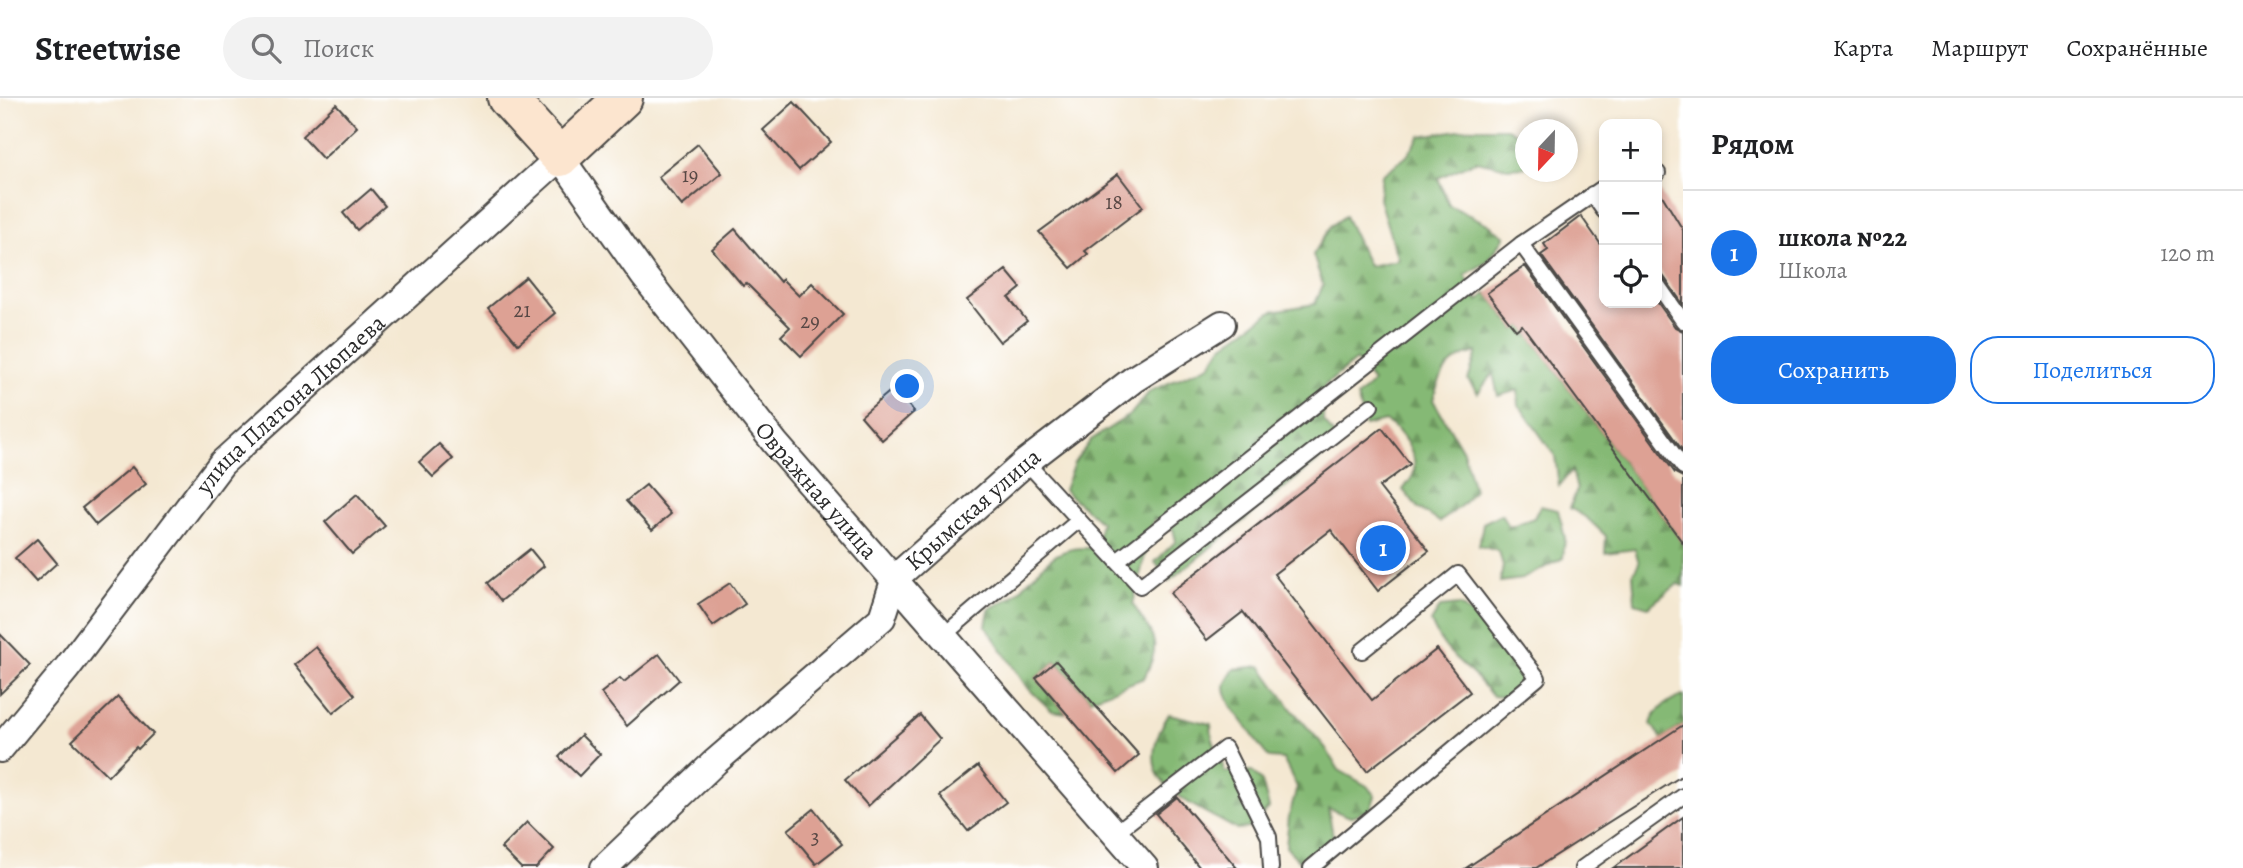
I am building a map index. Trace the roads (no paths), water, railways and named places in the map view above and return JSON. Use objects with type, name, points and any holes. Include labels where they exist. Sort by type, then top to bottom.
[{"type":"street","name":"Овражная улица","points":[[506,98],[559,157],[643,276],[759,422],[1145,868]]},
{"type":"street","name":"улица Платона Люпаева","points":[[0,749],[67,668],[222,463],[623,98]]},
{"type":"street","name":"Крымская улица","points":[[604,868],[715,762],[883,618],[895,578],[1026,462],[1134,379],[1222,324]]},
{"type":"lane","points":[[1116,561],[1521,244],[1598,190]]},
{"type":"lane","points":[[1521,244],[1683,467]]},
{"type":"lane","points":[[1662,291],[1683,321]]},
{"type":"lane","points":[[1026,462],[1140,586],[1371,406]]},
{"type":"lane","points":[[944,635],[1079,520]]},
{"type":"lane","points":[[1311,868],[1538,678],[1458,574],[1362,651]]},
{"type":"lane","points":[[1115,833],[1225,748],[1269,837],[1271,868]]},
{"type":"lane","points":[[1582,868],[1683,796]]},
{"type":"place","name":"школа №22","points":[[1383,548]]}]
